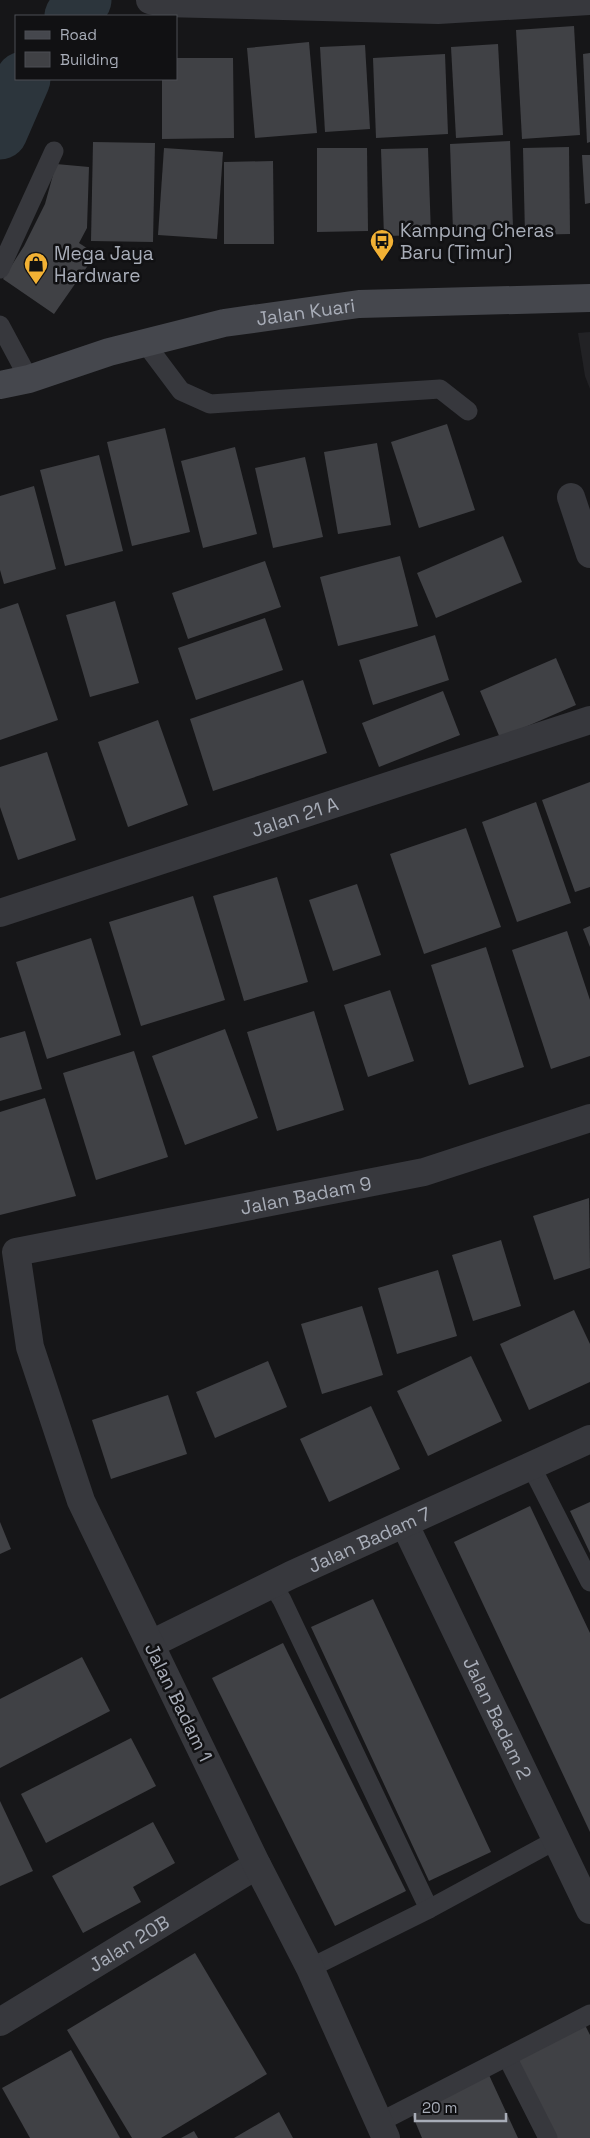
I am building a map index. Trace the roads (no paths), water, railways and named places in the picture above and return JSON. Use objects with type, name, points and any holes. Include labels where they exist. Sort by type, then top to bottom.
[{"type":"street","points":[[156,2],[438,10],[582,1]]},
{"type":"street","name":"Jalan Kuari","points":[[0,385],[29,379],[109,352],[224,323],[359,304],[590,298]]},
{"type":"street","name":"Jalan Kuari","points":[[0,400],[29,379]]},
{"type":"street","points":[[571,497],[590,554]]},
{"type":"street","name":"Jalan 21 A","points":[[0,913],[590,720]]},
{"type":"street","name":"Jalan Badam 9","points":[[8,1252],[424,1172],[590,1118]]},
{"type":"street","name":"Jalan Badam 1","points":[[8,1252],[30,1347],[81,1501],[257,1865],[310,1968],[382,2130]]},
{"type":"street","name":"Jalan Badam 7","points":[[151,1644],[272,1584],[590,1439]]},
{"type":"street","name":"Jalan Badam 2","points":[[404,1524],[590,1910]]},
{"type":"street","name":"Jalan 20B","points":[[0,2022],[257,1865]]},
{"type":"lane","points":[[0,269],[54,150]]},
{"type":"lane","points":[[0,325],[29,379]]},
{"type":"lane","points":[[145,343],[181,391],[210,404],[440,389],[468,411]]},
{"type":"lane","points":[[531,1466],[590,1582]]},
{"type":"lane","points":[[272,1584],[282,1600],[429,1909]]},
{"type":"lane","points":[[310,1968],[429,1909],[556,1840]]},
{"type":"lane","points":[[382,2130],[507,2057],[590,2014]]},
{"type":"lane","points":[[507,2057],[548,2138]]},
{"type":"waterway","points":[[73,15],[84,0]]},
{"type":"waterway","points":[[0,132],[23,80]]},
{"type":"place","name":"Kampung Cheras Baru (Timur)","points":[[382,262]]},
{"type":"place","name":"Mega Jaya Hardware","points":[[36,285]]}]
